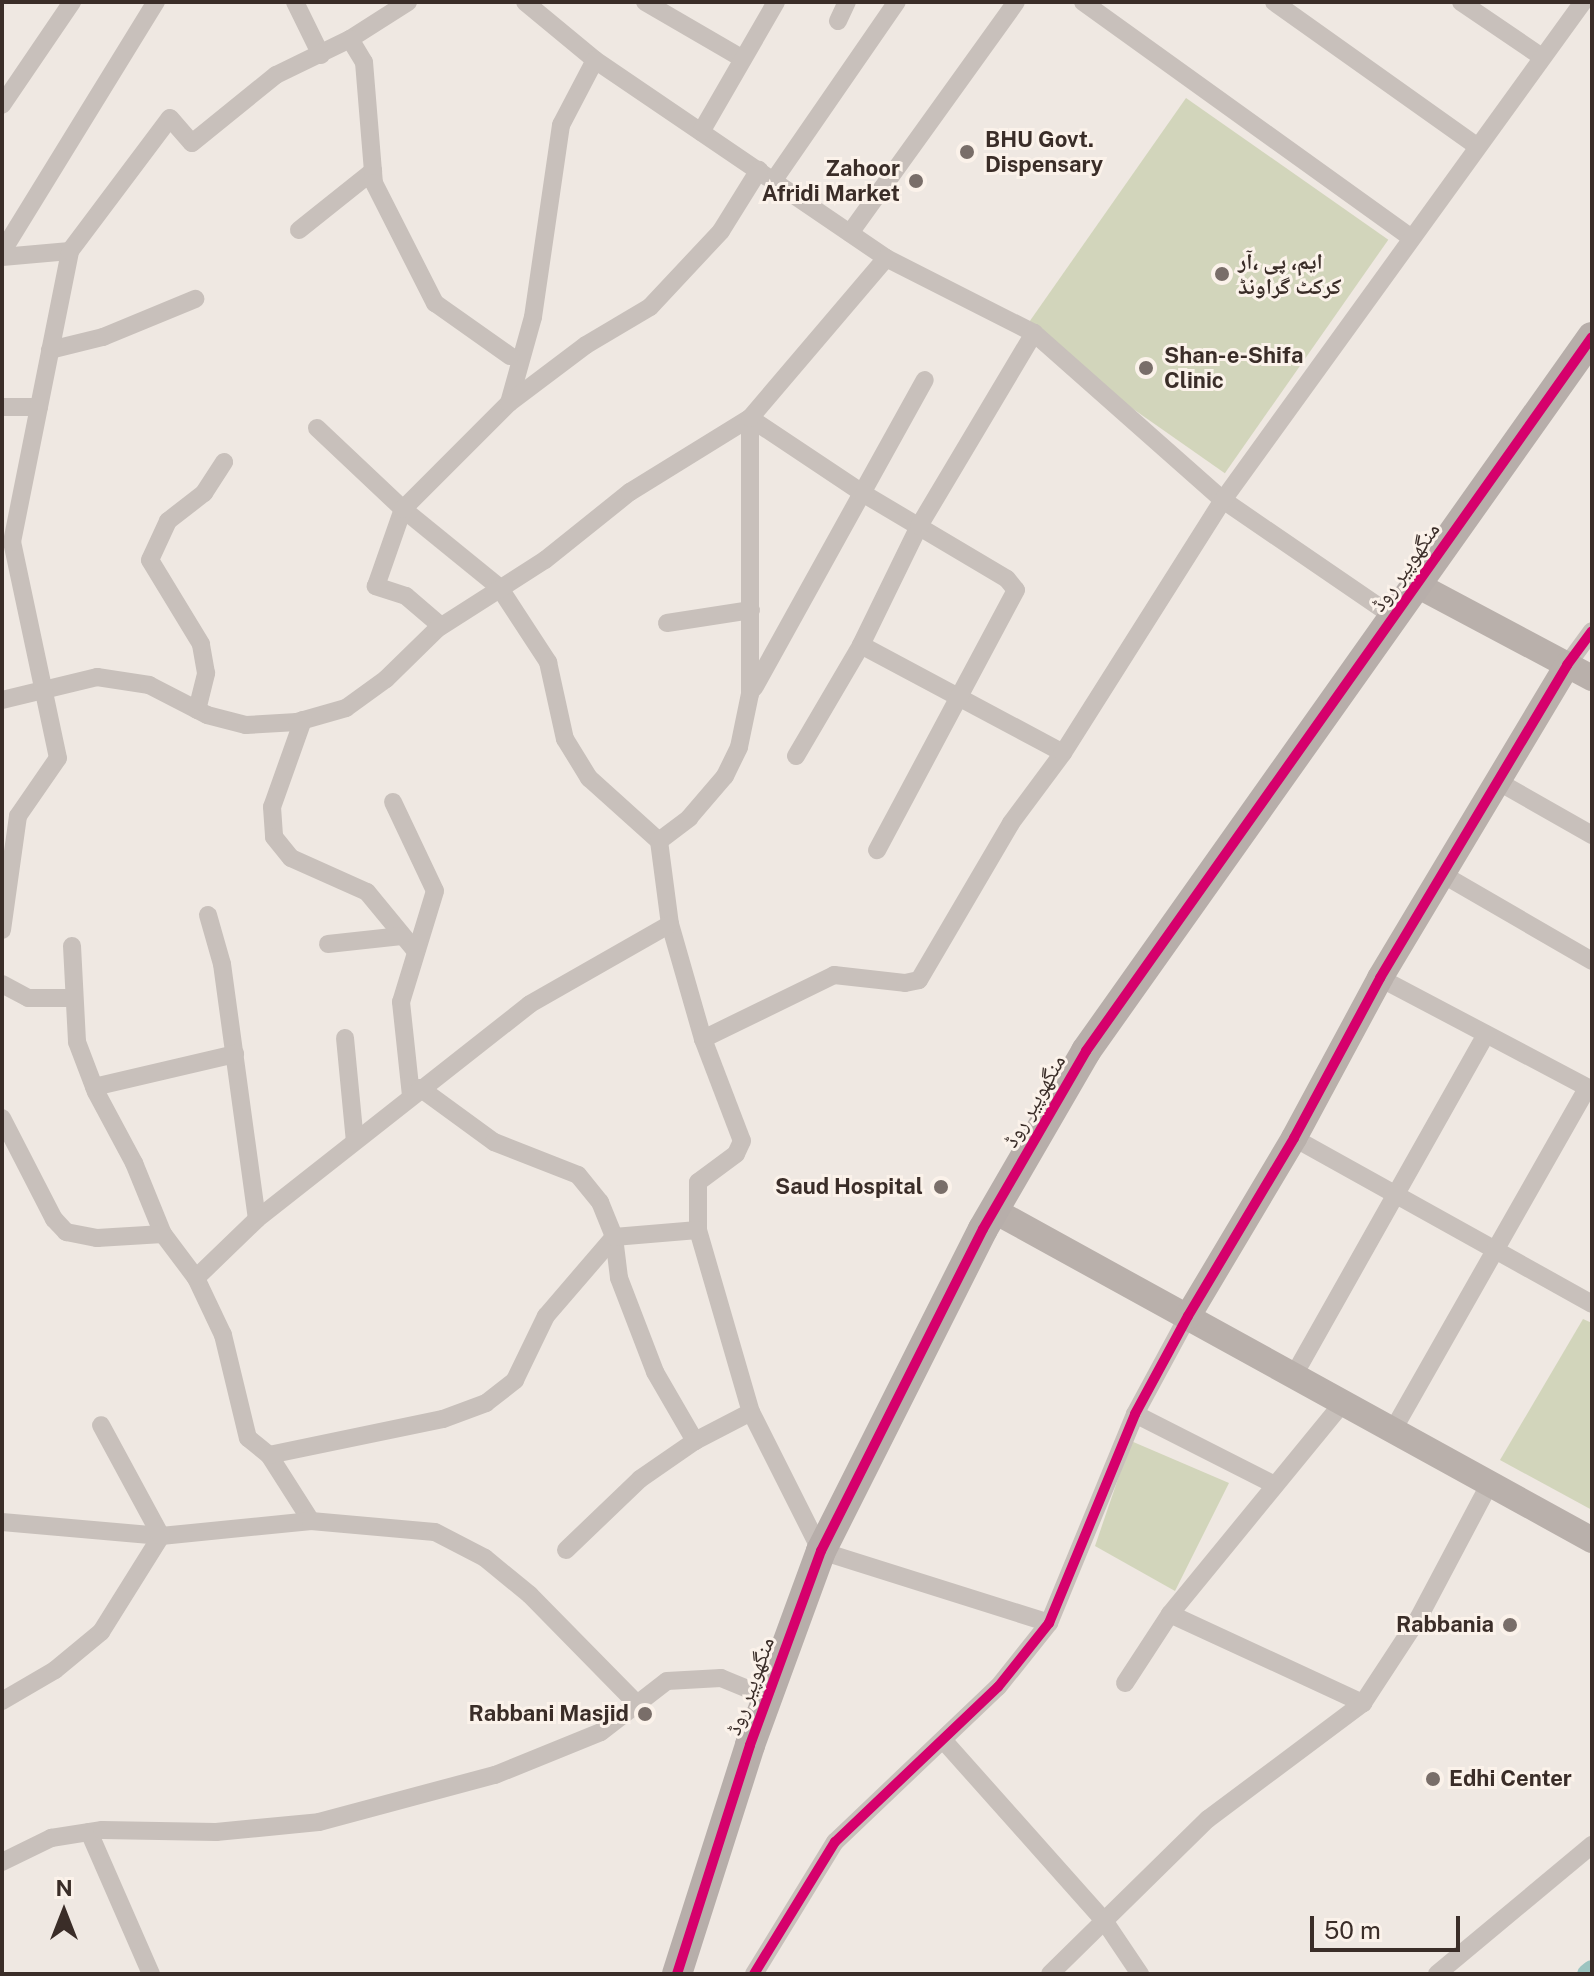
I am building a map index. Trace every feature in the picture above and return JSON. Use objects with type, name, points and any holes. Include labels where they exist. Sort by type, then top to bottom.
[{"type":"main road","name":"منگھوپیر روڈ","points":[[677,1974],[767,1697],[821,1551],[993,1210],[1086,1051],[1592,337]]},
{"type":"street","points":[[2,105],[72,2]]},
{"type":"street","points":[[2,254],[156,2]]},
{"type":"street","points":[[295,2],[321,55]]},
{"type":"street","points":[[2,930],[18,816],[58,758],[12,542],[70,251],[170,118],[192,143],[276,75],[350,39],[408,2]]},
{"type":"street","points":[[525,2],[595,60],[886,258],[1034,333],[1223,500],[1394,617]]},
{"type":"street","points":[[645,2],[743,59]]},
{"type":"street","points":[[701,132],[776,2]]},
{"type":"street","points":[[838,21],[847,2]]},
{"type":"street","points":[[441,626],[406,596],[376,586],[403,509],[509,403],[586,345],[650,307],[721,231],[767,175],[897,2]]},
{"type":"street","points":[[850,233],[1016,2]]},
{"type":"street","points":[[1083,2],[1410,237]]},
{"type":"street","points":[[1274,2],[1477,146]]},
{"type":"street","points":[[1461,2],[1542,57]]},
{"type":"street","points":[[703,1039],[834,975],[905,983],[919,980],[1011,823],[1063,753],[1223,500],[1410,237],[1583,2]]},
{"type":"street","points":[[350,39],[364,62],[374,183],[435,303],[510,356]]},
{"type":"street","points":[[509,403],[533,317],[561,125],[595,60]]},
{"type":"street","points":[[299,230],[373,171]]},
{"type":"street","points":[[2,254],[70,251]]},
{"type":"street","points":[[7,698],[97,677],[149,685],[197,710],[246,725],[303,720],[346,708],[386,679],[441,626],[545,560],[630,492],[750,418],[886,258]]},
{"type":"street","points":[[50,350],[103,337],[195,299]]},
{"type":"street","points":[[796,756],[861,645],[919,526],[1034,333]]},
{"type":"street","points":[[750,694],[925,380]]},
{"type":"street","points":[[2,407],[39,407]]},
{"type":"street","points":[[750,418],[864,494],[1012,582],[1016,590],[963,697],[877,850]]},
{"type":"street","points":[[659,841],[698,810],[725,776],[739,747],[750,694],[750,418]]},
{"type":"street","points":[[317,428],[403,509],[499,587],[548,662],[565,739],[589,778],[659,841],[670,924],[703,1039],[742,1141],[736,1154],[698,1182],[698,1230],[751,1412],[821,1551],[1049,1623]]},
{"type":"street","points":[[197,710],[206,673],[201,644],[150,560],[168,521],[204,493],[224,462]]},
{"type":"street","points":[[1417,585],[1592,678]]},
{"type":"street","points":[[667,623],[751,610]]},
{"type":"street","points":[[754,1974],[835,1842],[871,1803],[944,1741],[998,1687],[1049,1623],[1135,1414],[1188,1316],[1294,1138],[1380,978],[1567,665],[1592,631]]},
{"type":"street","points":[[861,645],[1063,753]]},
{"type":"street","points":[[303,720],[272,807],[274,837],[291,858],[367,892],[408,943]]},
{"type":"street","points":[[1497,781],[1592,835]]},
{"type":"street","points":[[393,802],[435,891],[408,943],[401,1002],[416,1092],[494,1142],[578,1175],[600,1202],[614,1237],[619,1278],[655,1372],[695,1441]]},
{"type":"street","points":[[1442,874],[1592,961]]},
{"type":"street","points":[[208,915],[222,964],[257,1219]]},
{"type":"street","points":[[196,1278],[257,1219],[530,1004],[670,924]]},
{"type":"street","points":[[328,944],[408,943]]},
{"type":"street","points":[[72,946],[77,1042],[94,1087],[134,1163],[163,1234],[196,1278],[223,1335],[248,1438],[269,1455],[311,1521]]},
{"type":"street","points":[[1380,978],[1589,1089],[1393,1430]]},
{"type":"street","points":[[2,984],[28,998],[73,998]]},
{"type":"street","points":[[1294,1375],[1393,1193],[1486,1034]]},
{"type":"street","points":[[345,1038],[355,1141]]},
{"type":"street","points":[[94,1087],[235,1054]]},
{"type":"street","points":[[2,1118],[66,1232],[97,1238],[163,1234]]},
{"type":"street","points":[[1294,1138],[1496,1251],[1591,1300]]},
{"type":"street","points":[[993,1210],[1592,1540]]},
{"type":"street","points":[[269,1455],[443,1419],[486,1403],[515,1380],[546,1316],[614,1237],[698,1230]]},
{"type":"street","points":[[1125,1683],[1170,1614],[1342,1404]]},
{"type":"street","points":[[566,1550],[640,1479],[695,1441],[751,1412]]},
{"type":"street","points":[[1135,1414],[1275,1485]]},
{"type":"street","points":[[101,1425],[161,1536]]},
{"type":"street","points":[[1050,1974],[1208,1819],[1363,1703],[1418,1619],[1490,1483]]},
{"type":"street","points":[[5,1517],[161,1536],[311,1521],[411,1527],[459,1543],[530,1595],[637,1704]]},
{"type":"street","points":[[2,1701],[55,1670],[101,1632],[161,1536]]},
{"type":"street","points":[[1170,1614],[1363,1703]]},
{"type":"street","points":[[2,1862],[51,1838],[89,1832],[216,1832],[319,1822],[495,1775],[601,1732],[667,1681],[721,1678],[767,1697]]},
{"type":"street","points":[[944,1741],[1105,1922],[1140,1974]]},
{"type":"street","points":[[89,1832],[151,1974]]},
{"type":"street","points":[[1437,1974],[1592,1845]]},
{"type":"green space","points":[[1186,98],[1388,240],[1225,473],[1023,331]]},
{"type":"green space","points":[[1583,1319],[1592,1323],[1592,1510],[1500,1460]]},
{"type":"green space","points":[[1131,1441],[1229,1483],[1175,1591],[1095,1546]]},
{"type":"waterway","points":[[1587,1974],[1592,1970]]},
{"type":"cycle path","points":[[677,1974],[750,1745],[821,1551],[983,1229],[1086,1051],[1592,337]]},
{"type":"cycle path","points":[[754,1974],[835,1842],[998,1687],[1049,1623],[1135,1414],[1188,1316],[1294,1138],[1380,978],[1567,665],[1592,631]]},
{"type":"place","name":"BHU Govt. Dispensary","points":[[967,152]]},
{"type":"place","name":"Zahoor Afridi Market","points":[[916,181]]},
{"type":"place","name":"ایم، پی ،آر کرکٹ گراونڈ","points":[[1222,274]]},
{"type":"place","name":"Shan-e-Shifa Clinic","points":[[1146,368]]},
{"type":"place","name":"Saud Hospital","points":[[941,1187]]},
{"type":"place","name":"Rabbania","points":[[1510,1625]]},
{"type":"place","name":"Rabbani Masjid","points":[[645,1714]]},
{"type":"place","name":"Edhi Center","points":[[1433,1779]]}]
